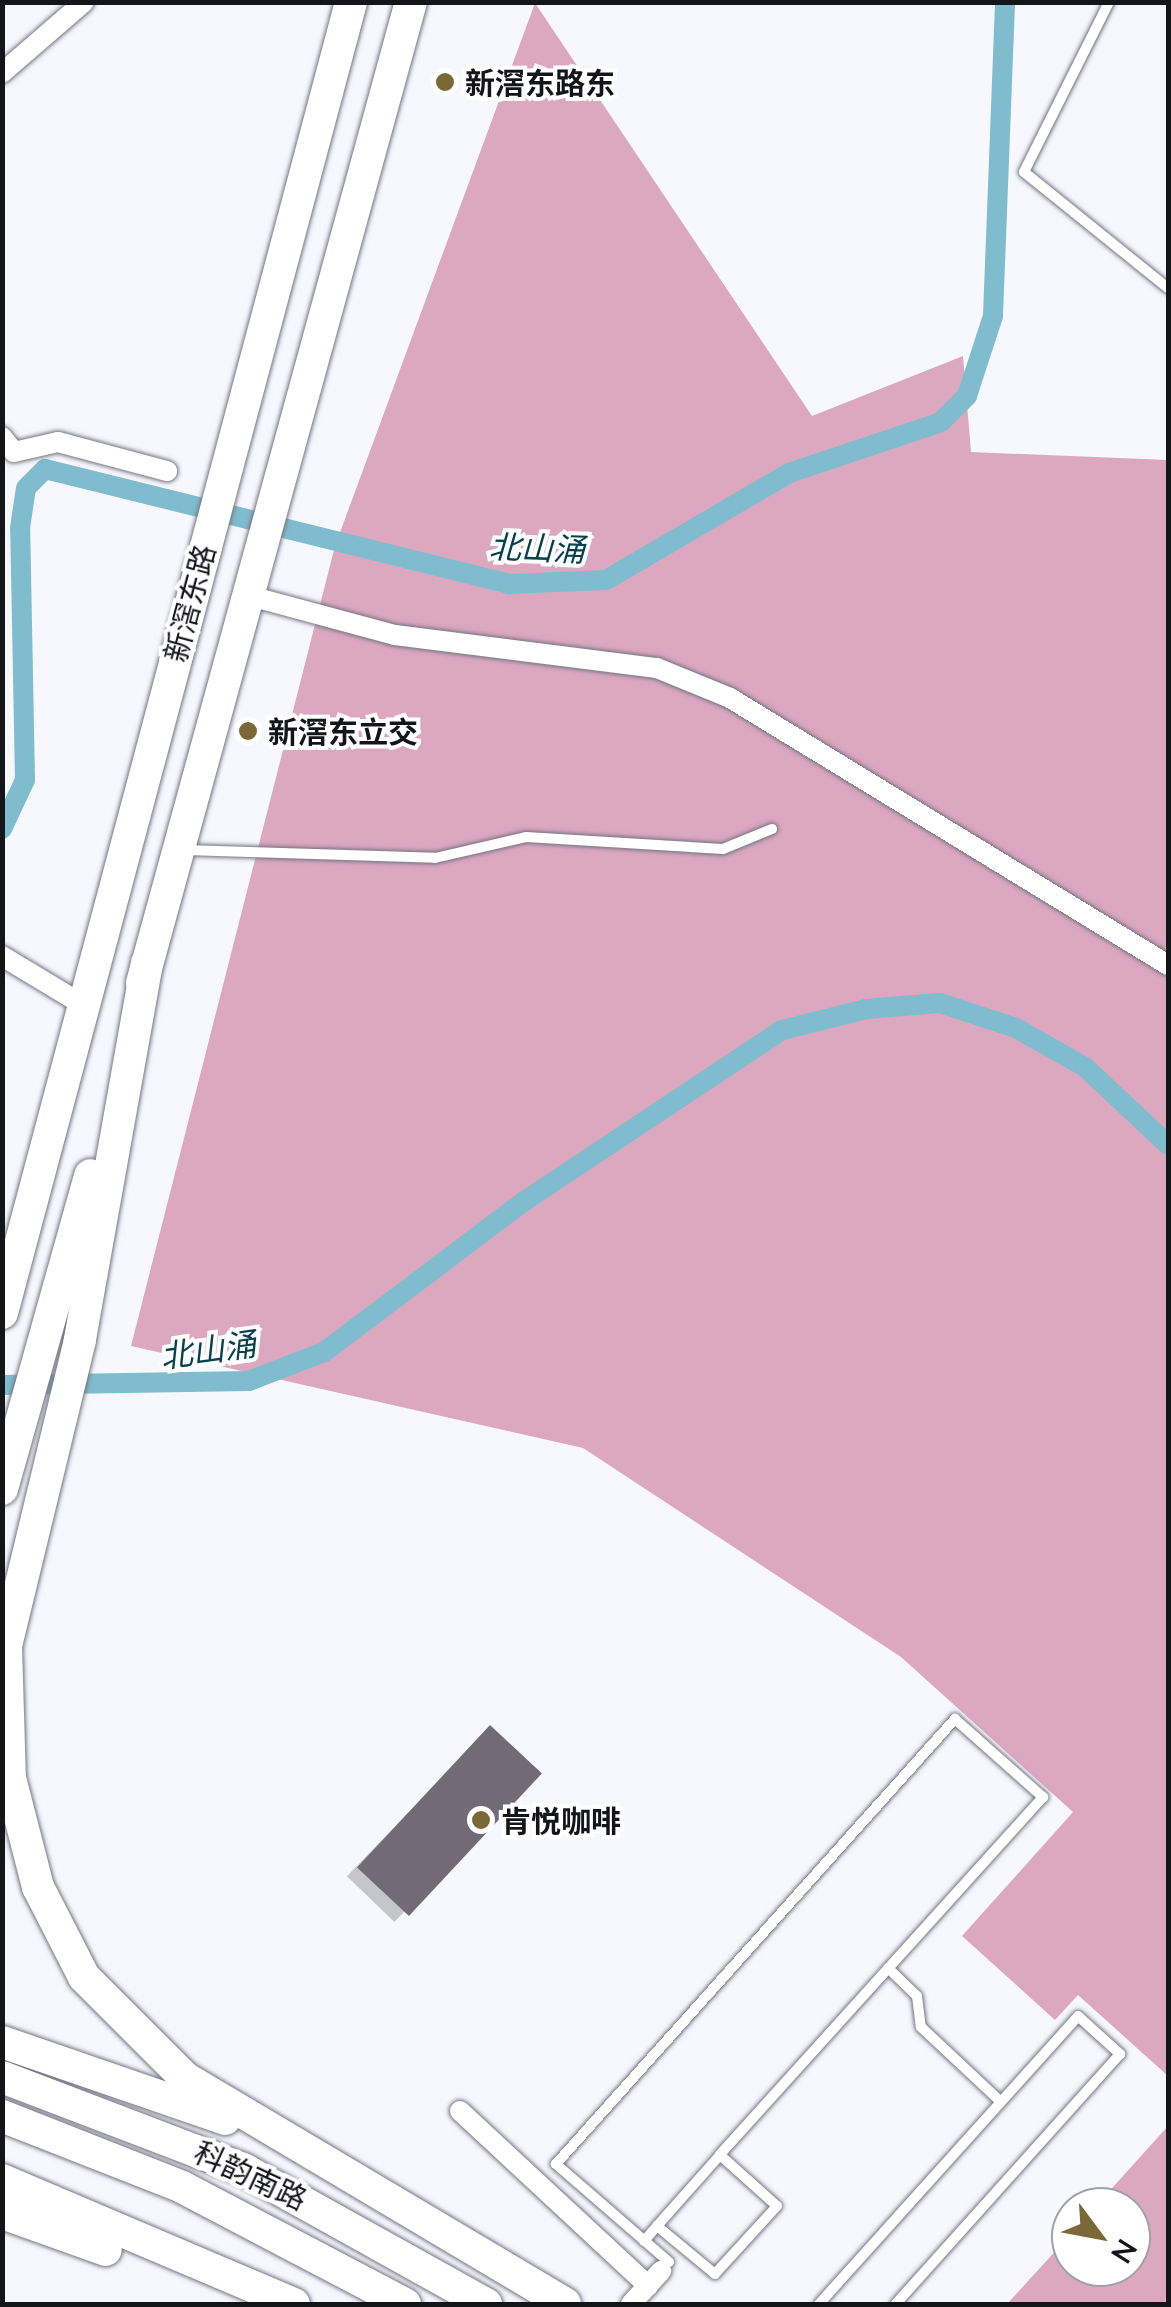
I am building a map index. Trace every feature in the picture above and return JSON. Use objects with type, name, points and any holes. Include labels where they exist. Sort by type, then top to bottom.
[{"type":"highway","name":"新滘东路","points":[[2,1313],[25,1202],[352,2]]},
{"type":"highway","name":"新滘东路","points":[[2,1489],[411,2]]},
{"type":"highway","points":[[147,963],[80,1340],[4,1651],[10,1778],[59,1934],[115,2015],[271,2136],[565,2304]]},
{"type":"highway","points":[[2,2042],[271,2136]]},
{"type":"highway","name":"科韵南路","points":[[2,2077],[245,2170],[486,2304]]},
{"type":"highway","name":"科韵南路","points":[[2,2116],[182,2187],[405,2304]]},
{"type":"highway","points":[[2,2180],[294,2304]]},
{"type":"highway","points":[[2,2213],[246,2286]]},
{"type":"street","points":[[2,74],[84,2]]},
{"type":"street","points":[[2,437],[14,452],[58,442],[167,471]]},
{"type":"street","points":[[254,581],[394,636],[657,668],[730,698],[1168,965]]},
{"type":"street","points":[[2,956],[80,1003]]},
{"type":"street","points":[[460,2112],[659,2273],[632,2304]]},
{"type":"lane","points":[[1109,2],[1024,172],[1168,288]]},
{"type":"lane","points":[[179,850],[435,858],[526,838],[641,848],[669,839],[724,850],[772,829]]},
{"type":"lane","points":[[644,2241],[1042,1797],[956,1719],[556,2164],[644,2241],[659,2273],[682,2248]]},
{"type":"lane","points":[[888,1968],[917,1996],[921,2028],[1000,2101]]},
{"type":"lane","points":[[819,2304],[1078,2016],[1120,2054],[896,2304]]},
{"type":"lane","points":[[657,2226],[715,2274],[777,2206],[720,2156]]},
{"type":"shaded area","points":[[535,3],[812,416],[963,356],[971,452],[1168,460],[1168,2076],[1078,1995],[1055,2020],[962,1936],[1073,1812],[901,1657],[583,1448],[131,1346],[335,546]]},
{"type":"shaded area","points":[[1168,2126],[1168,2304],[1007,2304],[1051,2256],[1051,2287],[1151,2287],[1151,2187],[1113,2187]]},
{"type":"building","points":[[490,1725],[542,1773],[409,1916],[357,1868]]},
{"type":"waterway","name":"北山涌","points":[[2,829],[25,780],[20,528],[26,488],[45,469],[508,584],[606,580],[789,473],[941,422],[967,396],[993,316],[1005,2]]},
{"type":"waterway","name":"北山涌","points":[[2,1385],[249,1381],[324,1352],[523,1202],[782,1030],[866,1009],[940,1003],[1016,1028],[1085,1067],[1168,1145]]},
{"type":"place","name":"新滘东路东","points":[[445,82]]},
{"type":"place","name":"新滘东立交","points":[[248,731]]},
{"type":"place","name":"肯悦咖啡","points":[[481,1820]]}]
